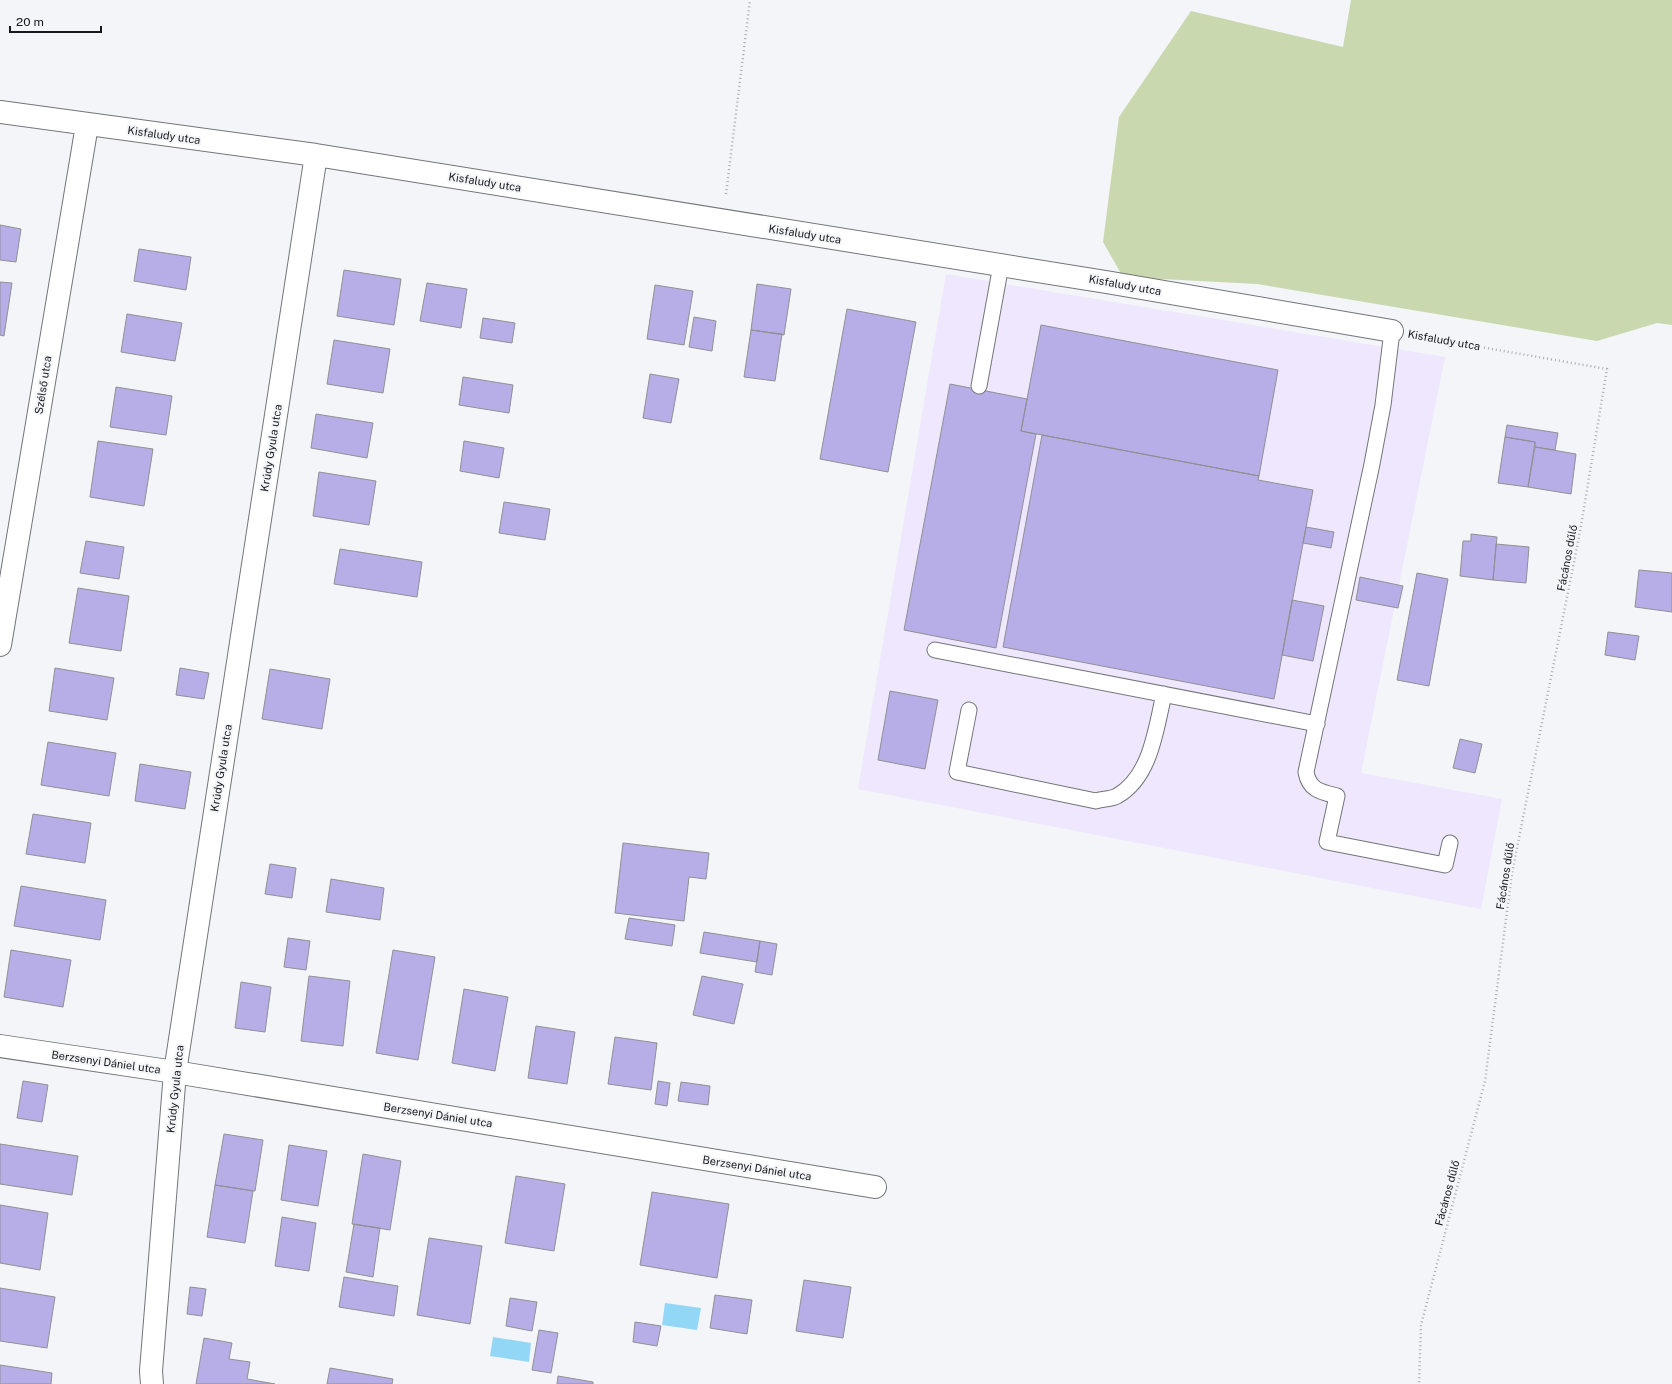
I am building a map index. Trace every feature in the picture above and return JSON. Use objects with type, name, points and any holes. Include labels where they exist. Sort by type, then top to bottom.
[{"type":"street","name":"Kisfaludy utca","points":[[0,112],[316,155],[1001,265],[1392,331]]},
{"type":"street","name":"Szélső utca","points":[[0,645],[87,125]]},
{"type":"street","name":"Krúdy Gyula utca","points":[[152,1384],[151,1372],[175,1072],[316,155]]},
{"type":"street","name":"Berzsenyi Dániel utca","points":[[0,1046],[175,1072],[875,1187]]},
{"type":"lane","points":[[978,386],[1001,265]]},
{"type":"lane","points":[[1392,331],[1383,405],[1372,464],[1306,772],[1308,781],[1315,788],[1337,796],[1327,842],[1445,865],[1450,843]]},
{"type":"lane","points":[[935,650],[1317,724]]},
{"type":"lane","points":[[970,710],[957,772],[1096,801],[1117,796],[1134,782],[1145,764],[1164,694]]},
{"type":"path","points":[[723,221],[750,0]]},
{"type":"path","name":"Kisfaludy utca","points":[[1392,331],[1607,369]]},
{"type":"path","name":"Fácános dűlő","points":[[1419,1384],[1421,1325],[1485,1081],[1512,873],[1580,532],[1607,369]]},
{"type":"shaded area","points":[[946,274],[1445,357],[1361,773],[1502,799],[1481,909],[858,789]]},
{"type":"green space","points":[[1351,0],[1672,0],[1672,325],[1657,323],[1597,341],[1257,284],[1123,277],[1103,242],[1119,117],[1191,11],[1343,47]]},
{"type":"water","points":[[665,1303],[701,1308],[697,1330],[662,1325]]},
{"type":"water","points":[[493,1337],[531,1343],[529,1362],[490,1356]]},
{"type":"building","points":[[0,225],[21,229],[16,262],[0,260]]},
{"type":"building","points":[[139,249],[191,257],[186,290],[134,281]]},
{"type":"building","points":[[344,270],[401,279],[394,325],[337,316]]},
{"type":"building","points":[[0,282],[12,283],[4,336],[0,335]]},
{"type":"building","points":[[427,283],[467,289],[461,328],[420,321]]},
{"type":"building","points":[[757,284],[791,289],[784,335],[751,330]]},
{"type":"building","points":[[655,285],[693,291],[684,345],[647,339]]},
{"type":"building","points":[[847,309],[916,322],[888,472],[820,459]]},
{"type":"building","points":[[127,314],[182,323],[175,361],[121,352]]},
{"type":"building","points":[[694,317],[716,321],[712,351],[689,347]]},
{"type":"building","points":[[483,318],[515,323],[512,343],[480,338]]},
{"type":"building","points":[[1041,325],[1278,370],[1259,476],[1021,431]]},
{"type":"building","points":[[751,330],[782,334],[775,381],[744,377]]},
{"type":"building","points":[[334,340],[390,349],[383,393],[327,384]]},
{"type":"building","points":[[650,374],[679,379],[671,423],[643,418]]},
{"type":"building","points":[[463,377],[513,385],[509,413],[459,405]]},
{"type":"building","points":[[950,384],[1027,399],[1021,431],[1036,434],[996,648],[904,630]]},
{"type":"building","points":[[116,387],[172,396],[166,435],[110,427]]},
{"type":"building","points":[[316,414],[373,423],[367,458],[311,448]]},
{"type":"building","points":[[1507,425],[1558,433],[1555,450],[1535,447],[1535,442],[1505,437]]},
{"type":"building","points":[[1042,435],[1259,476],[1258,480],[1313,490],[1274,699],[1003,647]]},
{"type":"building","points":[[1505,437],[1535,442],[1528,487],[1498,483]]},
{"type":"building","points":[[98,441],[153,449],[144,506],[90,497]]},
{"type":"building","points":[[464,441],[504,448],[499,478],[460,471]]},
{"type":"building","points":[[1535,447],[1576,454],[1571,494],[1528,487]]},
{"type":"building","points":[[319,472],[376,481],[369,525],[313,516]]},
{"type":"building","points":[[504,502],[550,509],[545,540],[499,533]]},
{"type":"building","points":[[1306,527],[1334,532],[1331,548],[1303,543]]},
{"type":"building","points":[[1471,534],[1497,537],[1493,580],[1460,576],[1463,541],[1471,541]]},
{"type":"building","points":[[86,541],[124,547],[119,579],[80,573]]},
{"type":"building","points":[[1496,544],[1529,547],[1526,583],[1493,580]]},
{"type":"building","points":[[340,549],[422,562],[417,597],[334,584]]},
{"type":"building","points":[[1639,570],[1672,573],[1672,612],[1635,607]]},
{"type":"building","points":[[1417,573],[1448,579],[1429,686],[1397,680]]},
{"type":"building","points":[[1360,577],[1403,586],[1398,608],[1356,600]]},
{"type":"building","points":[[78,588],[129,596],[121,651],[69,643]]},
{"type":"building","points":[[1292,600],[1324,606],[1313,661],[1282,655]]},
{"type":"building","points":[[1608,632],[1639,636],[1635,660],[1605,655]]},
{"type":"building","points":[[55,668],[114,678],[107,720],[49,711]]},
{"type":"building","points":[[180,668],[209,673],[204,699],[176,695]]},
{"type":"building","points":[[270,669],[330,679],[322,729],[262,719]]},
{"type":"building","points":[[890,691],[938,700],[925,769],[878,760]]},
{"type":"building","points":[[1460,739],[1482,744],[1475,773],[1453,768]]},
{"type":"building","points":[[48,742],[116,753],[109,796],[41,785]]},
{"type":"building","points":[[140,764],[191,772],[185,809],[135,801]]},
{"type":"building","points":[[33,814],[91,823],[85,863],[26,854]]},
{"type":"building","points":[[623,843],[709,853],[706,879],[689,877],[684,921],[615,913]]},
{"type":"building","points":[[270,864],[296,868],[292,898],[265,894]]},
{"type":"building","points":[[331,879],[384,888],[380,920],[326,912]]},
{"type":"building","points":[[21,886],[106,900],[100,940],[14,926]]},
{"type":"building","points":[[629,918],[675,925],[672,946],[625,939]]},
{"type":"building","points":[[704,932],[760,941],[757,962],[700,953]]},
{"type":"building","points":[[288,938],[310,941],[306,970],[284,967]]},
{"type":"building","points":[[760,941],[777,944],[772,975],[755,972]]},
{"type":"building","points":[[11,950],[71,960],[63,1007],[4,997]]},
{"type":"building","points":[[393,950],[435,957],[418,1060],[376,1053]]},
{"type":"building","points":[[309,976],[350,981],[343,1046],[301,1041]]},
{"type":"building","points":[[702,976],[743,984],[734,1024],[693,1015]]},
{"type":"building","points":[[241,982],[271,987],[265,1032],[235,1028]]},
{"type":"building","points":[[464,989],[508,997],[495,1071],[452,1063]]},
{"type":"building","points":[[536,1026],[575,1032],[567,1084],[528,1078]]},
{"type":"building","points":[[615,1037],[657,1043],[651,1090],[608,1084]]},
{"type":"building","points":[[23,1081],[48,1085],[42,1122],[17,1118]]},
{"type":"building","points":[[658,1081],[670,1083],[667,1106],[655,1104]]},
{"type":"building","points":[[681,1082],[710,1086],[708,1105],[678,1101]]},
{"type":"building","points":[[224,1134],[263,1140],[255,1191],[215,1185]]},
{"type":"building","points":[[0,1144],[78,1156],[72,1195],[0,1184]]},
{"type":"building","points":[[289,1145],[327,1151],[318,1206],[281,1200]]},
{"type":"building","points":[[363,1154],[401,1161],[390,1230],[352,1224]]},
{"type":"building","points":[[516,1176],[565,1184],[554,1251],[505,1243]]},
{"type":"building","points":[[215,1185],[253,1191],[245,1243],[207,1237]]},
{"type":"building","points":[[652,1192],[729,1204],[717,1278],[640,1265]]},
{"type":"building","points":[[0,1205],[48,1213],[40,1270],[0,1263]]},
{"type":"building","points":[[282,1217],[316,1223],[309,1271],[275,1266]]},
{"type":"building","points":[[354,1224],[380,1228],[373,1277],[346,1272]]},
{"type":"building","points":[[429,1238],[482,1246],[470,1324],[417,1315]]},
{"type":"building","points":[[344,1277],[398,1286],[394,1316],[339,1307]]},
{"type":"building","points":[[804,1280],[851,1287],[843,1338],[796,1331]]},
{"type":"building","points":[[190,1287],[206,1289],[202,1316],[187,1314]]},
{"type":"building","points":[[0,1288],[55,1297],[47,1348],[0,1341]]},
{"type":"building","points":[[715,1295],[752,1300],[747,1334],[710,1328]]},
{"type":"building","points":[[510,1298],[537,1302],[532,1331],[506,1326]]},
{"type":"building","points":[[635,1322],[661,1326],[657,1346],[633,1342]]},
{"type":"building","points":[[539,1330],[558,1333],[551,1373],[532,1370]]},
{"type":"building","points":[[204,1338],[232,1343],[229,1359],[250,1362],[247,1379],[275,1384],[196,1384]]},
{"type":"building","points":[[0,1365],[52,1373],[51,1384],[0,1384]]},
{"type":"building","points":[[330,1368],[393,1379],[392,1384],[327,1384]]},
{"type":"building","points":[[558,1376],[593,1382],[593,1384],[557,1384]]}]
